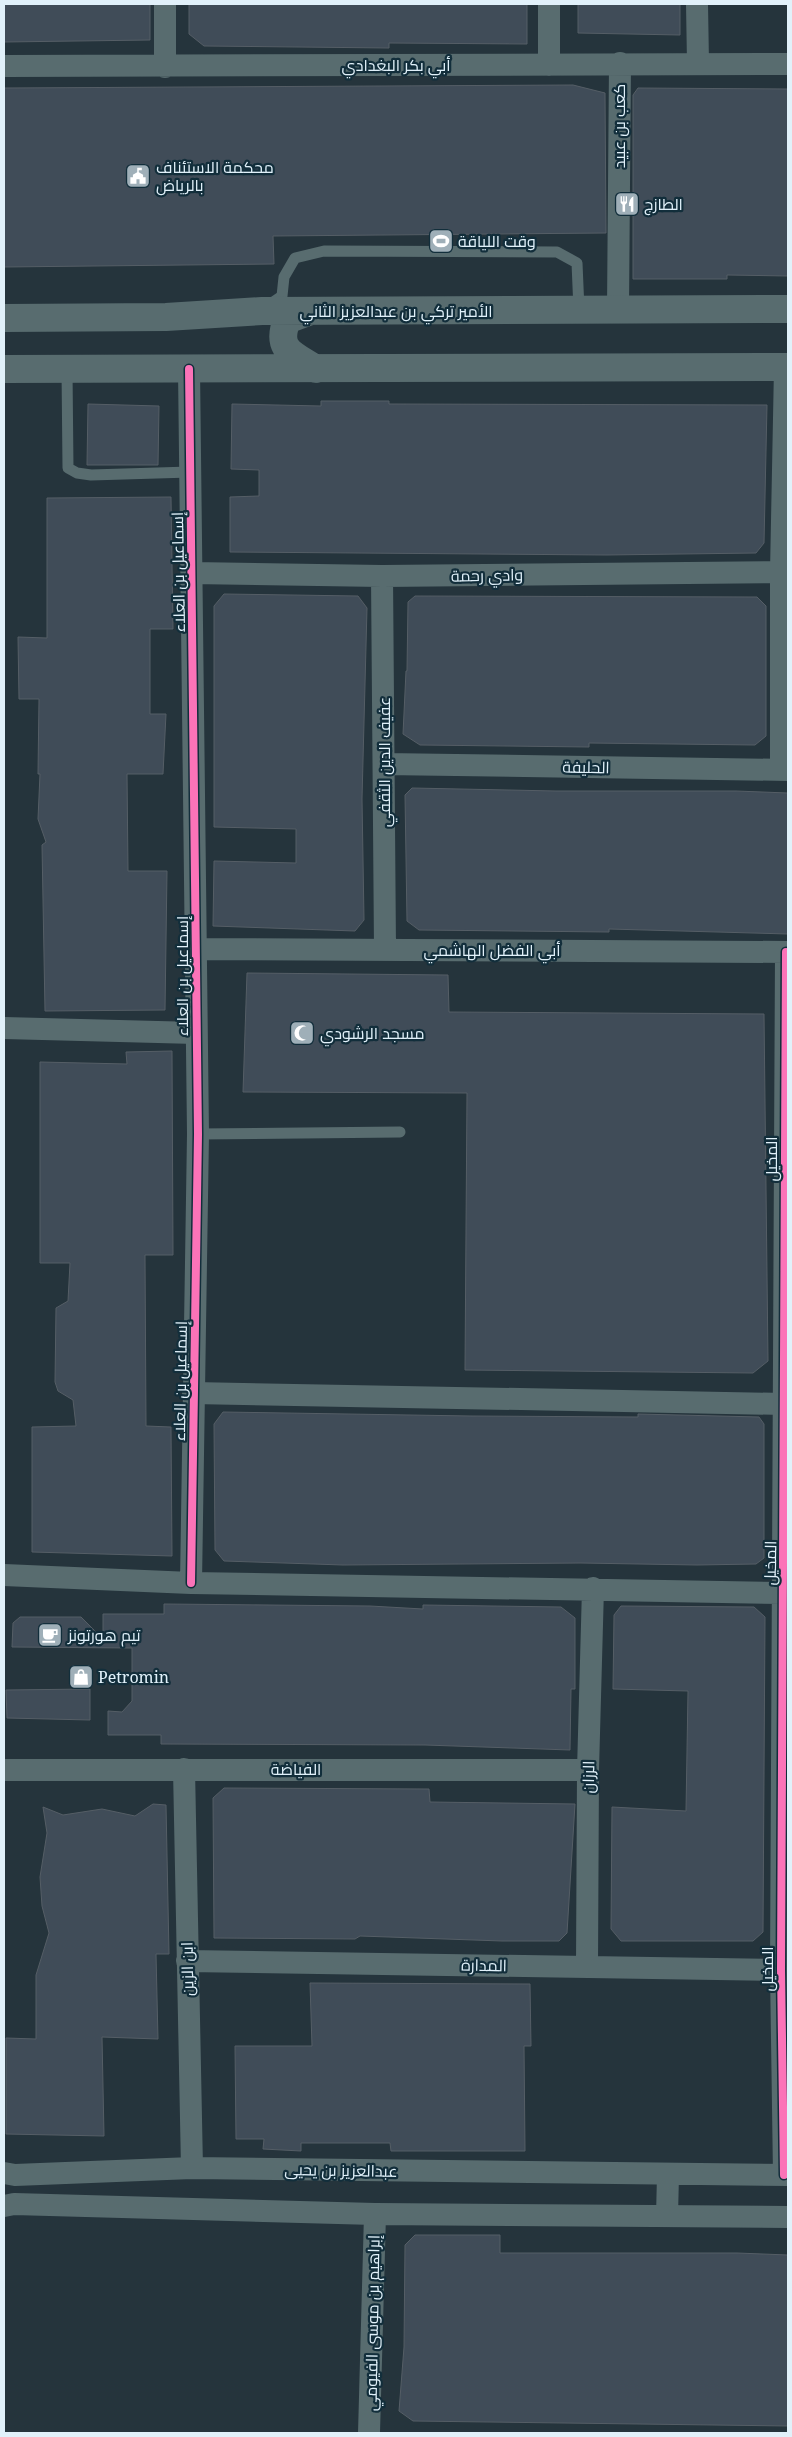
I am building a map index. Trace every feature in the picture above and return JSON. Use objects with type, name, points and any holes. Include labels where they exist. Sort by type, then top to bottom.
[{"type":"street","points":[[165,4],[165,66]]},
{"type":"street","points":[[549,4],[549,65]]},
{"type":"street","points":[[697,4],[698,63]]},
{"type":"street","name":"كعب بن عبيد","points":[[618,309],[620,63]]},
{"type":"street","name":"أبي بكر البغدادي","points":[[4,66],[788,64]]},
{"type":"street","name":"الأمير تركي بن عبدالعزيز الثاني","points":[[4,318],[166,317],[262,311],[788,309]]},
{"type":"street","points":[[311,311],[287,320],[282,334],[283,346],[290,353],[316,368]]},
{"type":"street","points":[[4,369],[787,367],[781,572],[785,770]]},
{"type":"street","name":"إسماعيل بن العلاء","points":[[189,369],[198,1134],[191,1583]]},
{"type":"street","name":"وادي رحمة","points":[[192,573],[382,576],[781,572]]},
{"type":"street","name":"عفيف الدين الثقفي","points":[[382,576],[385,949]]},
{"type":"street","name":"الحليفة","points":[[384,764],[785,770]]},
{"type":"street","name":"أبي الفضل الهاشمي","points":[[196,949],[787,952]]},
{"type":"street","name":"المخيل","points":[[786,2175],[781,1970],[783,1592],[786,1501],[784,1404],[787,952]]},
{"type":"street","points":[[4,1028],[196,1033]]},
{"type":"street","points":[[193,1393],[784,1404]]},
{"type":"street","points":[[4,1575],[191,1583],[783,1592]]},
{"type":"street","name":"الرزان","points":[[587,1967],[588,1770],[593,1588]]},
{"type":"street","name":"ابن الزين","points":[[184,1769],[192,2168]]},
{"type":"street","name":"الفياضة","points":[[4,1770],[588,1770]]},
{"type":"street","name":"المدارة","points":[[187,1962],[781,1970]]},
{"type":"street","name":"عبدالعزيز بن يحيى","points":[[786,2175],[668,2176],[192,2168],[9,2174],[9,2205],[375,2214],[788,2217]]},
{"type":"street","points":[[667,2216],[668,2176]]},
{"type":"street","name":"إبراهيم بن موسى الفيومي","points":[[369,2433],[375,2214]]},
{"type":"lane","points":[[262,311],[282,296],[284,276],[295,258],[324,251],[557,252],[577,263],[579,311]]},
{"type":"lane","points":[[67,370],[68,468],[77,473],[91,475],[190,472]]},
{"type":"lane","points":[[198,1134],[400,1132]]},
{"type":"building","points":[[4,4],[150,4],[150,40],[4,42]]},
{"type":"building","points":[[189,4],[527,4],[527,44],[389,43],[389,48],[204,46],[189,34]]},
{"type":"building","points":[[578,4],[680,4],[680,35],[578,33]]},
{"type":"building","points":[[573,85],[605,93],[606,233],[273,236],[274,264],[4,267],[4,88]]},
{"type":"building","points":[[638,88],[788,89],[788,276],[727,275],[727,279],[633,279],[633,95]]},
{"type":"building","points":[[321,401],[389,401],[389,404],[767,405],[764,543],[756,553],[606,555],[230,552],[230,497],[259,496],[259,470],[231,469],[232,404],[321,406]]},
{"type":"building","points":[[88,404],[159,406],[158,465],[87,465]]},
{"type":"building","points":[[171,497],[173,629],[150,629],[150,714],[166,714],[163,774],[127,774],[128,871],[167,871],[165,1010],[45,1011],[42,845],[46,842],[38,819],[40,774],[38,774],[39,699],[19,699],[18,637],[47,638],[47,498]]},
{"type":"building","points":[[224,594],[358,596],[367,608],[362,799],[364,920],[355,931],[213,926],[214,861],[296,863],[296,829],[214,827],[214,606]]},
{"type":"building","points":[[415,596],[757,597],[766,606],[766,736],[755,745],[589,743],[589,747],[420,745],[403,734],[407,671],[408,602]]},
{"type":"building","points":[[412,788],[788,793],[788,934],[609,929],[609,932],[419,930],[407,921],[405,795]]},
{"type":"building","points":[[247,973],[448,975],[449,1012],[764,1014],[768,1361],[753,1373],[465,1370],[467,1093],[243,1092]]},
{"type":"building","points":[[172,1051],[173,1255],[145,1255],[146,1426],[171,1427],[172,1556],[32,1552],[32,1427],[76,1426],[73,1400],[58,1391],[55,1382],[56,1308],[68,1301],[70,1263],[40,1263],[40,1062],[127,1064],[126,1052]]},
{"type":"building","points":[[223,1412],[638,1417],[638,1414],[759,1417],[764,1424],[764,1558],[756,1564],[697,1565],[581,1563],[343,1565],[224,1561],[215,1550],[214,1424]]},
{"type":"building","points":[[164,1604],[370,1606],[423,1609],[423,1605],[561,1607],[575,1618],[575,1689],[571,1689],[570,1750],[425,1745],[161,1744],[161,1735],[108,1735],[108,1711],[122,1712],[132,1701],[132,1648],[12,1647],[13,1623],[20,1617],[81,1617],[103,1639],[103,1614],[164,1614]]},
{"type":"building","points":[[621,1606],[754,1607],[765,1617],[763,1932],[753,1941],[621,1941],[611,1929],[612,1807],[686,1811],[688,1691],[613,1689],[614,1615]]},
{"type":"building","points":[[90,1689],[90,1720],[7,1718],[6,1690]]},
{"type":"building","points":[[224,1788],[429,1789],[430,1802],[575,1804],[567,1933],[559,1941],[360,1936],[355,1939],[214,1938],[213,1798]]},
{"type":"building","points":[[153,1804],[166,1805],[169,1954],[156,1954],[158,2039],[102,2037],[104,2136],[6,2134],[6,2038],[36,2039],[36,1975],[49,1933],[42,1906],[40,1877],[47,1833],[43,1807],[63,1815],[102,1809],[135,1816]]},
{"type":"building","points":[[310,1983],[530,1984],[531,2046],[524,2046],[525,2151],[391,2151],[390,2143],[301,2143],[301,2151],[263,2149],[264,2139],[236,2139],[235,2046],[312,2046]]},
{"type":"building","points":[[415,2235],[500,2235],[500,2253],[737,2253],[788,2255],[788,2426],[413,2421],[399,2411],[404,2347],[405,2245]]},
{"type":"cycle path","points":[[189,369],[198,1134],[191,1583]]},
{"type":"cycle path","points":[[784,2175],[781,1970],[786,952]]},
{"type":"place","name":"محكمة الاستئناف بالرياض","points":[[138,176]]},
{"type":"place","name":"الطازج","points":[[627,204]]},
{"type":"place","name":"وقت اللياقة","points":[[441,241]]},
{"type":"place","name":"مسجد الرشودي","points":[[302,1033]]},
{"type":"place","name":"تيم هورتونز","points":[[50,1635]]},
{"type":"place","name":"Petromin","points":[[81,1677]]}]
